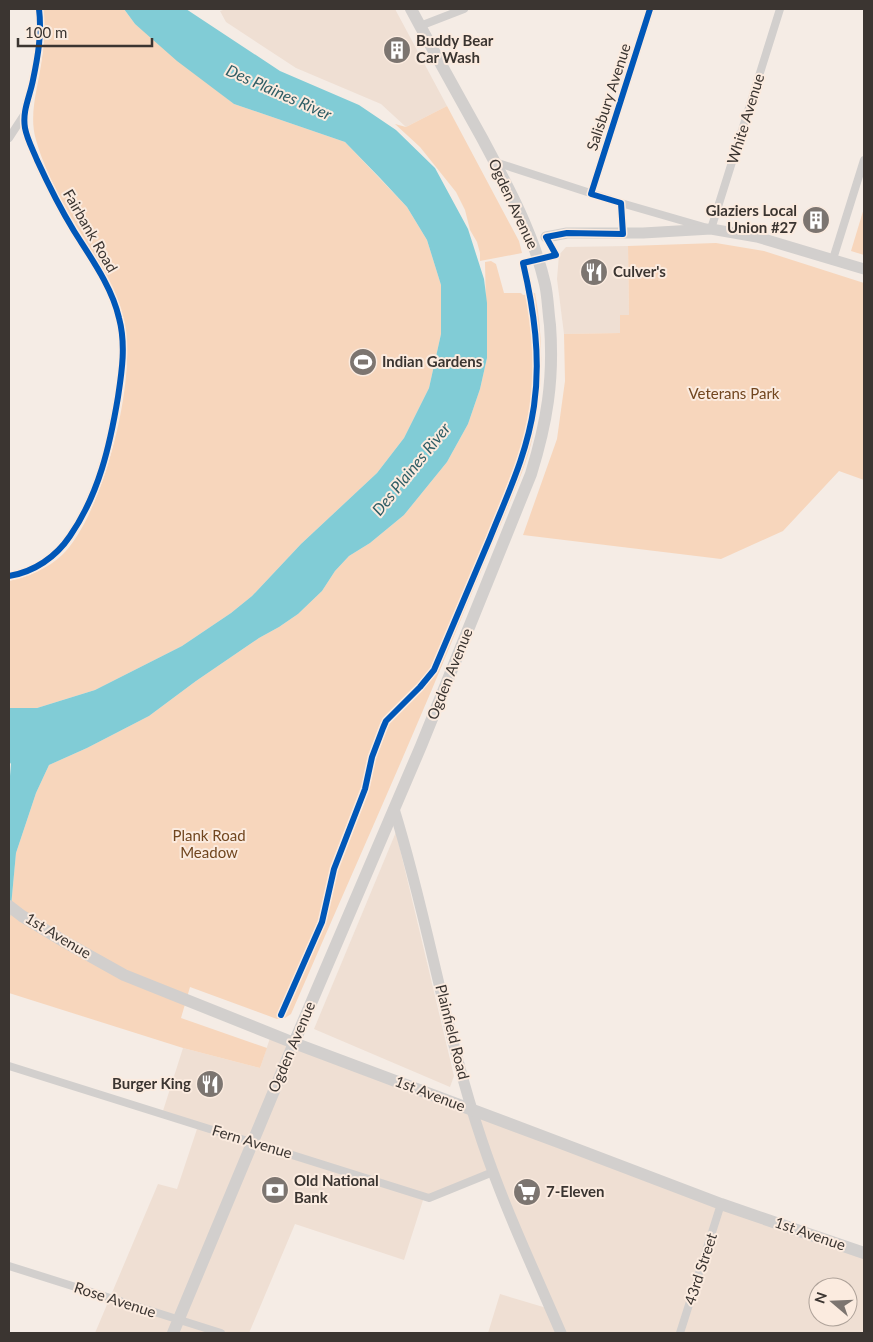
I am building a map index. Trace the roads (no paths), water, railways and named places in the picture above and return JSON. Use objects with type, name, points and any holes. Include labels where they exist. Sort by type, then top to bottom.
[{"type":"main road","name":"Ogden Avenue","points":[[173,1333],[394,809],[529,480],[542,440],[552,374],[552,348],[545,286],[532,241],[521,214],[494,162],[411,9]]},
{"type":"main road","name":"1st Avenue","points":[[9,906],[65,942],[124,974],[294,1043],[722,1204],[864,1253]]},
{"type":"street","name":"Fairbank Road","points":[[9,576],[30,570],[44,562],[59,549],[70,536],[89,502],[99,478],[112,431],[121,379],[123,349],[119,317],[109,292],[45,177],[28,139],[24,115],[38,56],[39,9]]},
{"type":"street","points":[[420,26],[464,9]]},
{"type":"street","name":"Salisbury Avenue","points":[[591,194],[650,9]]},
{"type":"street","name":"White Avenue","points":[[711,229],[780,9]]},
{"type":"street","points":[[9,138],[24,115]]},
{"type":"street","points":[[833,259],[864,160]]},
{"type":"street","points":[[494,162],[620,203],[711,229],[758,237],[864,269]]},
{"type":"street","points":[[620,203],[623,234]]},
{"type":"street","points":[[532,241],[567,234],[623,234],[711,229]]},
{"type":"street","name":"Plainfield Road","points":[[394,809],[412,871],[472,1110],[493,1172],[561,1333]]},
{"type":"street","name":"Fern Avenue","points":[[9,1066],[429,1198],[493,1172]]},
{"type":"street","name":"43rd Street","points":[[680,1333],[722,1204]]},
{"type":"street","name":"Rose Avenue","points":[[9,1266],[221,1333]]},
{"type":"water","name":"Des Plaines River","points":[[124,9],[186,9],[280,71],[359,105],[396,130],[435,168],[468,229],[484,279],[487,303],[487,358],[480,389],[468,424],[447,462],[404,515],[370,543],[349,556],[335,571],[322,591],[298,614],[196,681],[149,716],[49,765],[36,793],[16,853],[9,928],[9,788],[11,764],[9,761],[9,708],[37,708],[95,690],[182,646],[231,613],[252,596],[301,544],[377,473],[404,438],[429,388],[441,334],[441,285],[427,240],[407,207],[345,142],[234,104],[177,61],[135,24]]},
{"type":"place","name":"Buddy Bear Car Wash","points":[[397,50]]},
{"type":"place","name":"Glaziers Local Union #27","points":[[816,220]]},
{"type":"place","name":"Culver's","points":[[594,272]]},
{"type":"place","name":"Indian Gardens","points":[[363,362]]},
{"type":"place","name":"Burger King","points":[[210,1084]]},
{"type":"place","name":"Old National Bank","points":[[275,1190]]},
{"type":"place","name":"7-Eleven","points":[[527,1192]]},
{"type":"park label","name":"Veterans Park","points":[[734,394]]},
{"type":"park label","name":"Plank Road Meadow","points":[[209,844]]}]
